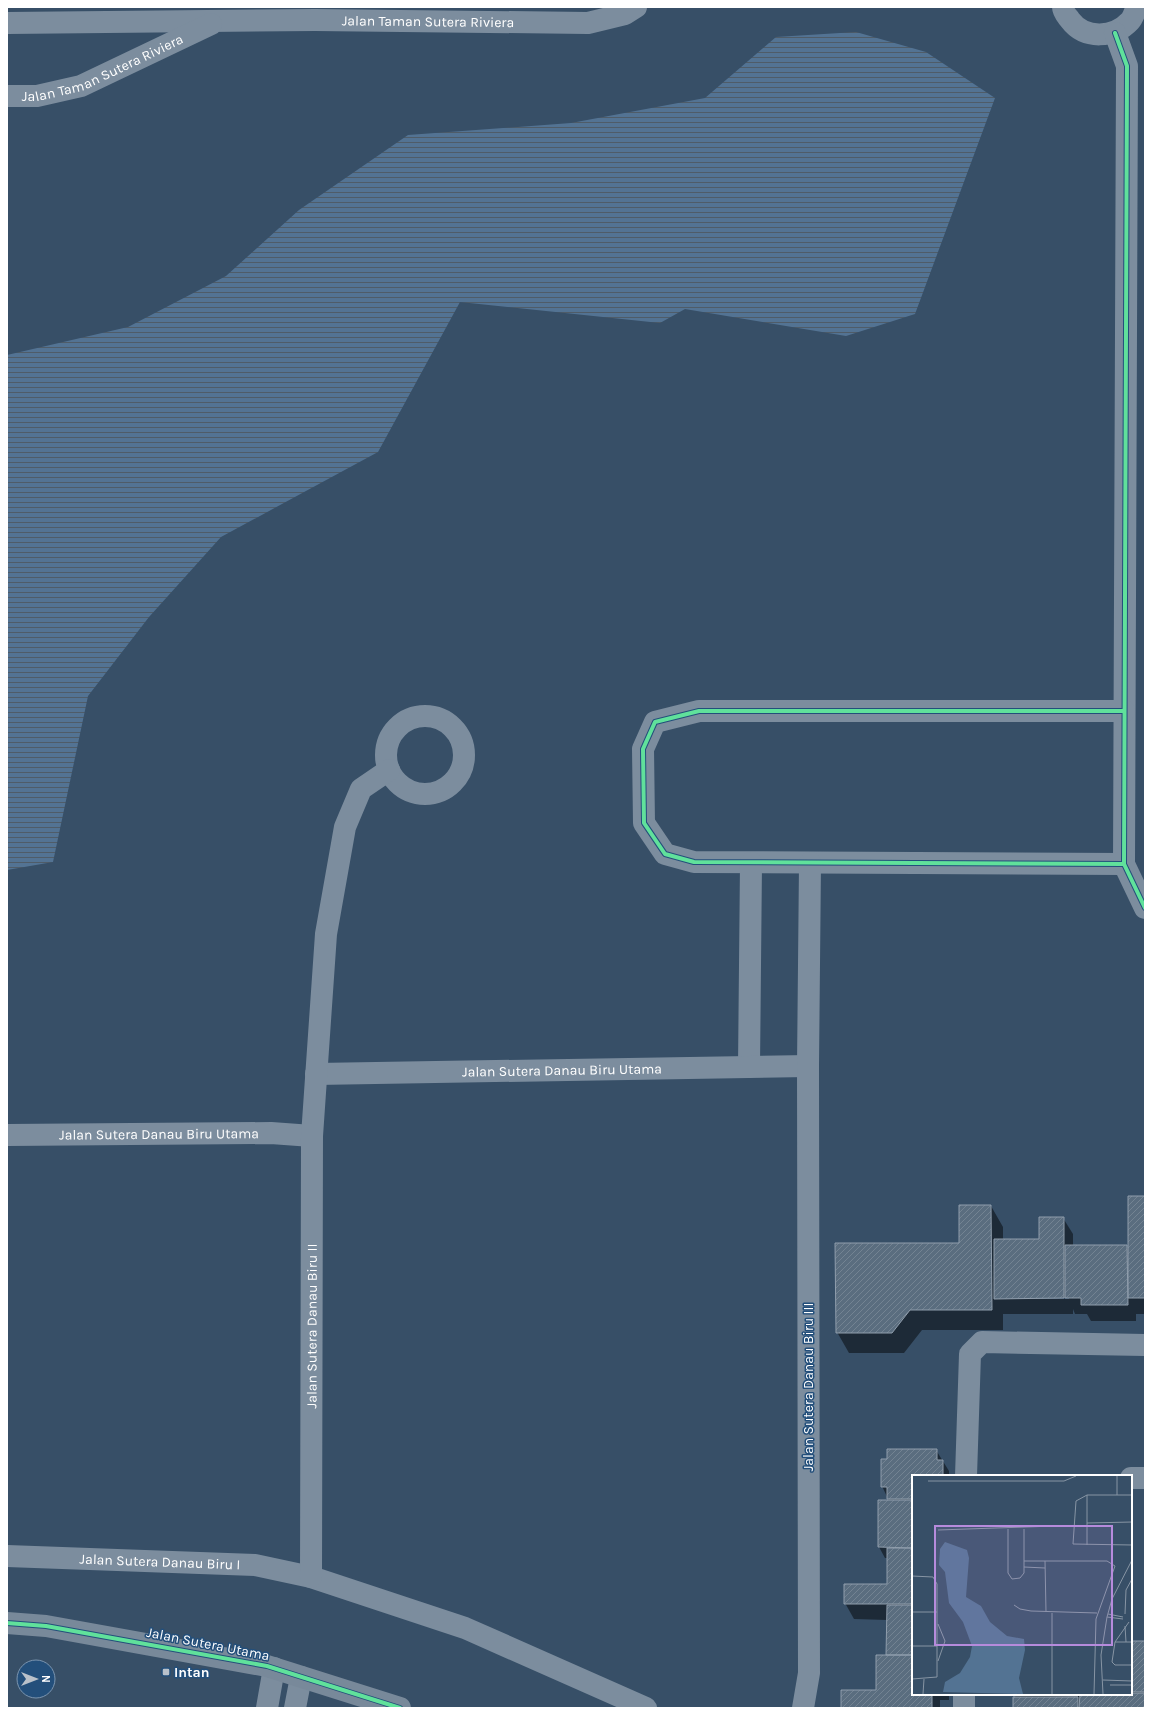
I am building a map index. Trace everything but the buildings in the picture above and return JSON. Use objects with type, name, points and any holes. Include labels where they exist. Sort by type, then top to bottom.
[{"type":"street","name":"Jalan Taman Sutera Riviera","points":[[7,23],[218,21],[315,14],[588,23],[625,14],[636,7]]},
{"type":"street","points":[[1063,7],[1063,11],[1075,28],[1094,36],[1115,33],[1131,20],[1137,7]]},
{"type":"street","name":"Jalan Taman Sutera Riviera","points":[[7,96],[37,96],[81,86],[218,21]]},
{"type":"street","points":[[1115,33],[1127,66],[1124,864],[1145,908]]},
{"type":"street","points":[[1124,711],[699,711],[655,722],[643,749],[644,823],[665,854],[694,862],[1124,864]]},
{"type":"street","name":"Jalan Sutera Danau Biru II","points":[[311,1577],[312,1136],[326,934],[345,827],[361,789],[389,770]]},
{"type":"street","points":[[749,1067],[751,863]]},
{"type":"street","name":"Jalan Sutera Danau Biru III","points":[[803,1708],[809,1673],[808,1066],[810,863]]},
{"type":"street","name":"Jalan Sutera Danau Biru Utama","points":[[316,1074],[808,1066]]},
{"type":"street","name":"Jalan Sutera Danau Biru Utama","points":[[7,1135],[271,1133],[312,1136]]},
{"type":"street","points":[[966,1475],[970,1354],[982,1342],[1145,1345]]},
{"type":"street","points":[[1132,1478],[1145,1478]]},
{"type":"street","name":"Jalan Sutera Danau Biru I","points":[[7,1556],[255,1565],[311,1577],[465,1628],[646,1708]]},
{"type":"street","name":"Jalan Sutera Utama","points":[[7,1623],[46,1626],[274,1668],[400,1708]]},
{"type":"street","points":[[267,1708],[274,1668]]},
{"type":"street","points":[[295,1708],[301,1677]]},
{"type":"street","points":[[964,1695],[964,1708]]},
{"type":"water","points":[[856,32],[926,52],[995,98],[915,314],[846,336],[685,309],[660,323],[460,302],[378,452],[221,537],[149,617],[88,696],[53,862],[7,870],[7,355],[128,327],[226,276],[299,210],[408,135],[571,123],[705,98],[776,37]]},
{"type":"cycle path","points":[[1115,33],[1127,66],[1124,864],[1145,908]]},
{"type":"cycle path","points":[[1124,711],[699,711],[655,722],[643,749],[644,823],[665,854],[694,862],[1124,864]]},
{"type":"cycle path","points":[[7,1623],[46,1626],[267,1666],[400,1708]]},
{"type":"place","name":"Intan","points":[[166,1672]]}]
